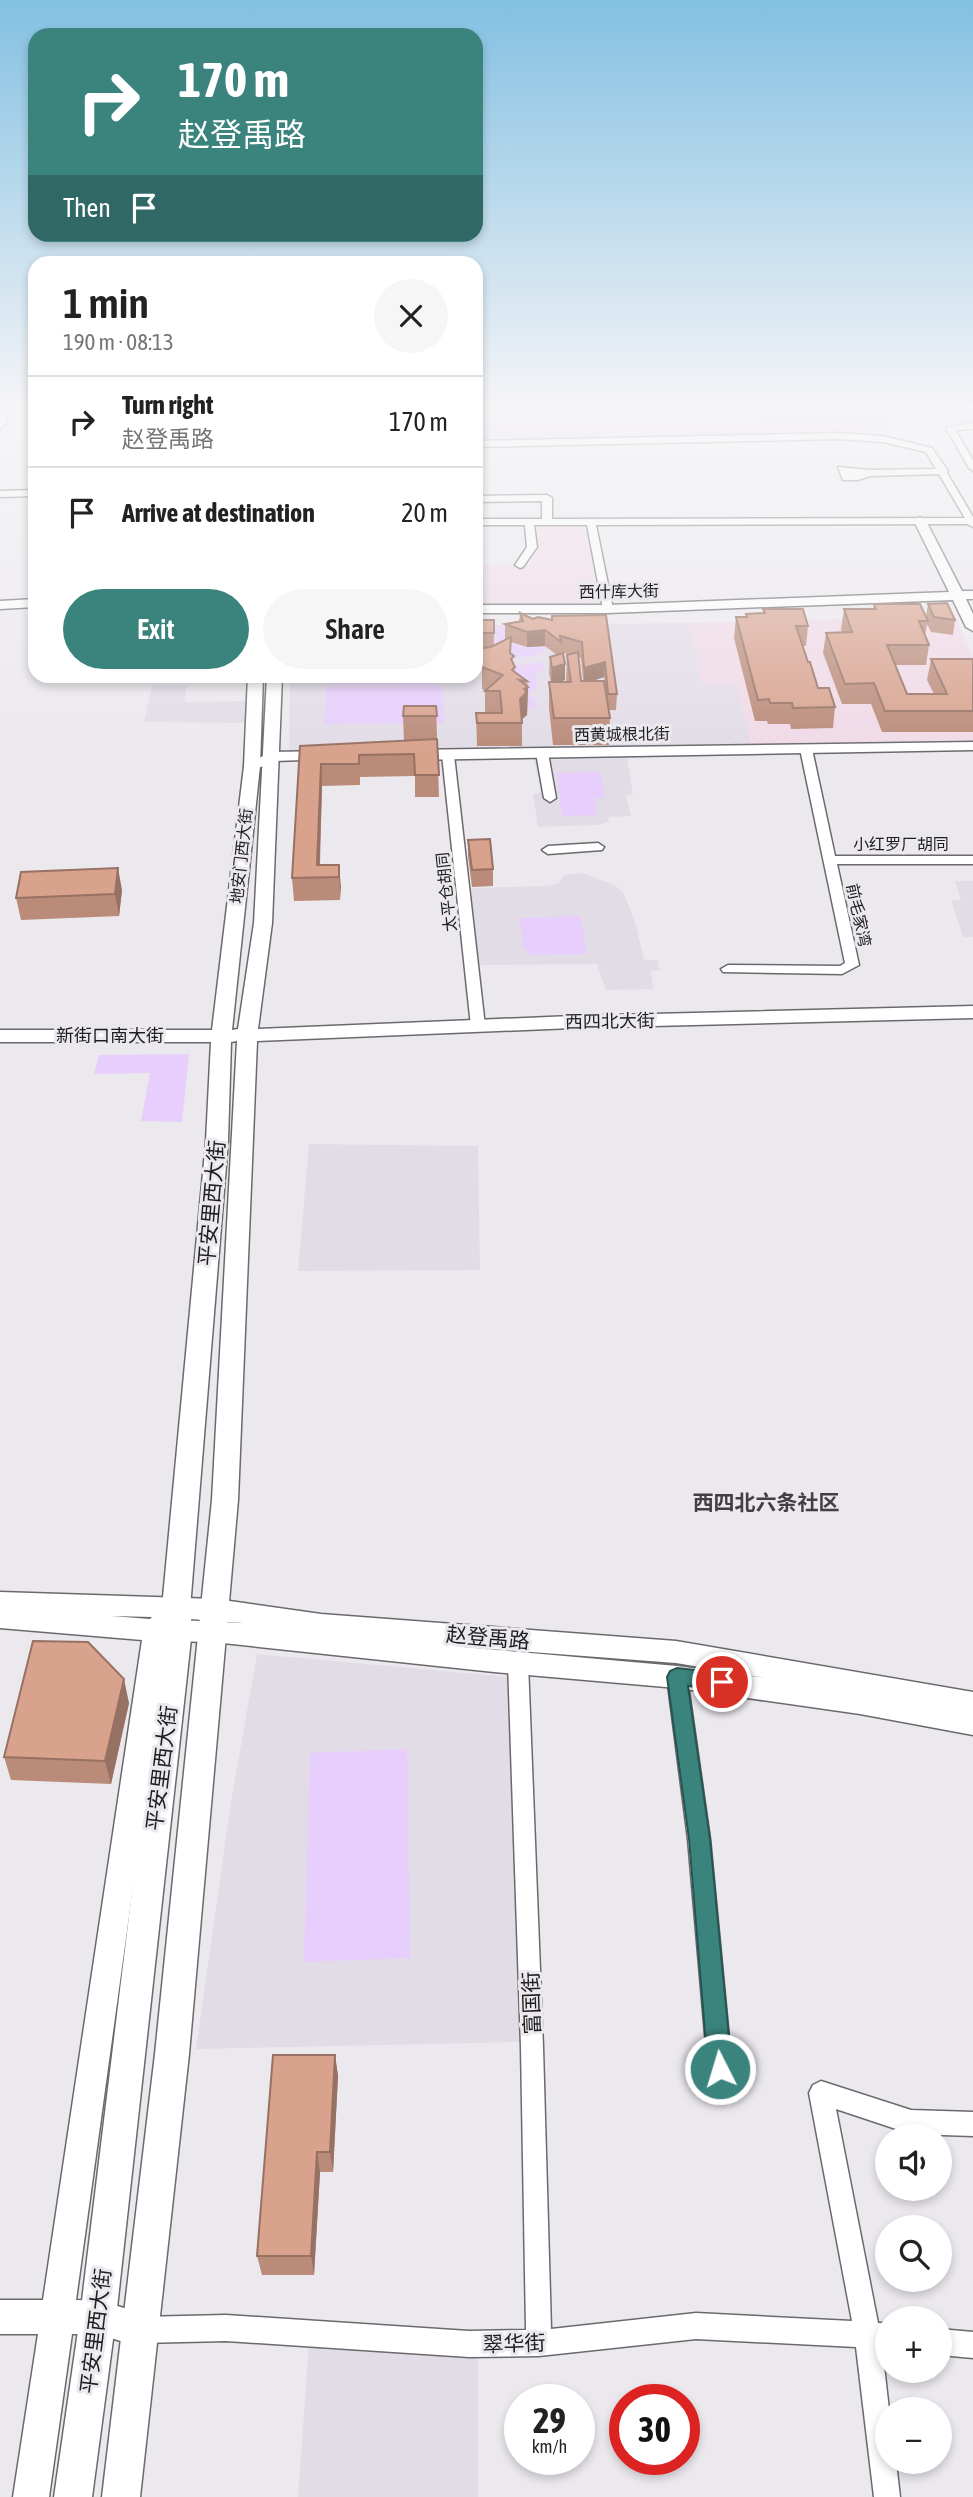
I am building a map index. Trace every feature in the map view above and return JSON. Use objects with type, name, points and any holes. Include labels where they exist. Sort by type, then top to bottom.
[{"type":"main road","name":"地安门西大街","points":[[234,1036],[247,793],[252,766],[255,683]]},
{"type":"main road","name":"地安门西大街","points":[[234,1036],[263,923],[274,683]]},
{"type":"main road","name":"西四北大街","points":[[234,1036],[973,1012]]},
{"type":"main road","name":"新街口南大街","points":[[0,1036],[234,1036]]},
{"type":"main road","name":"平安里西大街","points":[[121,2497],[172,2054],[225,1500],[234,1036]]},
{"type":"main road","name":"平安里西大街","points":[[73,2497],[98,2317],[217,1141],[234,1036]]},
{"type":"street","points":[[483,522],[501,522]]},
{"type":"street","points":[[520,565],[532,547],[529,522]]},
{"type":"street","points":[[538,522],[747,522]]},
{"type":"street","points":[[591,522],[608,609]]},
{"type":"street","points":[[920,522],[967,602],[973,627]]},
{"type":"street","points":[[947,522],[972,522]]},
{"type":"street","name":"西什库大街","points":[[483,616],[608,609],[967,602]]},
{"type":"street","name":"西什库大街","points":[[483,616],[618,622],[967,602]]},
{"type":"street","points":[[0,605],[28,603]]},
{"type":"street","points":[[0,611],[28,609]]},
{"type":"street","name":"西黄城根北街","points":[[394,755],[973,746]]},
{"type":"street","name":"前毛家湾","points":[[728,969],[842,970],[852,965],[806,749]]},
{"type":"street","points":[[542,753],[550,798]]},
{"type":"street","name":"太平仓胡同","points":[[448,755],[478,1026]]},
{"type":"street","points":[[252,766],[271,757],[339,756]]},
{"type":"street","points":[[548,850],[598,847]]},
{"type":"street","name":"小红罗厂胡同","points":[[830,860],[973,860]]},
{"type":"street","name":"赵登禹路","points":[[0,1602],[170,1623]]},
{"type":"street","name":"赵登禹路","points":[[0,1618],[170,1623],[214,1620],[321,1625],[676,1652],[973,1703]]},
{"type":"street","name":"赵登禹路","points":[[214,1620],[518,1663],[677,1677],[860,1703],[973,1723]]},
{"type":"street","points":[[31,2497],[170,1623]]},
{"type":"street","name":"富国街","points":[[518,1663],[532,2034],[539,2343]]},
{"type":"street","points":[[677,1677],[699,1839],[720,2069]]},
{"type":"street","points":[[875,2326],[821,2093],[911,2122],[926,2120],[946,2124],[973,2124]]},
{"type":"street","points":[[0,2317],[98,2317],[140,2330]]},
{"type":"street","name":"翠华街","points":[[140,2330],[226,2328],[469,2344],[539,2343],[696,2326],[875,2335]]},
{"type":"street","points":[[952,2343],[973,2345]]},
{"type":"street","points":[[880,2383],[887,2497]]},
{"type":"shaded area","points":[[585,523],[599,605],[483,605],[483,564],[529,565],[538,545],[537,524]]},
{"type":"shaded area","points":[[948,616],[956,620],[973,656],[973,740],[751,744],[737,684],[702,685],[689,623]]},
{"type":"shaded area","points":[[689,623],[702,684],[737,684],[751,744],[289,751],[290,683],[483,683],[483,625]]},
{"type":"shaded area","points":[[494,626],[528,626],[522,645],[547,645],[549,648],[529,657],[501,653],[494,650]]},
{"type":"shaded area","points":[[544,662],[544,668],[535,676],[537,688],[529,693],[530,697],[535,698],[535,708],[527,709],[504,667]]},
{"type":"shaded area","points":[[333,683],[437,683],[437,685]]},
{"type":"shaded area","points":[[152,686],[187,686],[184,702],[247,701],[244,723],[144,722]]},
{"type":"shaded area","points":[[443,686],[444,723],[324,724],[327,687]]},
{"type":"shaded area","points":[[627,758],[633,794],[626,795],[631,816],[609,817],[608,822],[598,825],[538,827],[533,794],[541,793],[534,760]]},
{"type":"shaded area","points":[[601,772],[605,798],[595,798],[597,815],[562,816],[557,773]]},
{"type":"shaded area","points":[[583,873],[616,886],[624,893],[636,925],[644,960],[658,960],[660,971],[651,971],[653,989],[606,990],[597,964],[478,965],[471,888],[558,884],[564,875]]},
{"type":"shaded area","points":[[955,881],[973,881],[973,937],[963,937],[951,900],[961,900]]},
{"type":"shaded area","points":[[581,916],[586,954],[532,955],[523,947],[520,918]]},
{"type":"shaded area","points":[[189,1054],[182,1122],[141,1121],[150,1073],[94,1074],[99,1055]]},
{"type":"shaded area","points":[[309,1144],[478,1146],[480,1270],[298,1271]]},
{"type":"shaded area","points":[[257,1654],[511,1677],[520,2042],[196,2049],[230,1808]]},
{"type":"shaded area","points":[[407,1749],[410,1958],[304,1962],[310,1753]]},
{"type":"shaded area","points":[[309,2344],[478,2358],[478,2497],[298,2497]]},
{"type":"building","points":[[947,603],[955,620],[934,617],[928,604]]},
{"type":"building","points":[[874,604],[920,604],[928,621],[919,621],[929,645],[887,645],[907,694],[947,694],[931,659],[973,659],[973,711],[885,711],[874,683],[845,684],[826,633],[852,632],[844,609],[876,609]]},
{"type":"building","points":[[763,609],[803,609],[808,626],[796,626],[818,688],[829,688],[835,707],[793,708],[792,703],[758,700],[736,617],[765,613]]},
{"type":"building","points":[[520,613],[533,619],[538,617],[552,620],[552,616],[606,615],[617,694],[608,694],[605,662],[584,668],[582,642],[560,636],[561,642],[545,630],[527,632],[505,624],[523,621]]},
{"type":"building","points":[[483,620],[494,620],[494,633],[483,633]]},
{"type":"building","points":[[511,637],[510,653],[514,656],[511,659],[515,667],[512,670],[527,681],[519,680],[528,687],[524,689],[527,692],[520,699],[522,723],[477,723],[476,713],[502,713],[500,691],[485,691],[503,675],[483,667],[483,648]]},
{"type":"building","points":[[578,652],[581,681],[604,681],[610,718],[554,718],[549,682],[571,682],[567,655]]},
{"type":"building","points":[[563,653],[565,664],[552,668],[550,657]]},
{"type":"building","points":[[404,706],[436,706],[437,716],[403,716]]},
{"type":"building","points":[[437,739],[439,775],[415,775],[414,754],[359,755],[359,764],[321,764],[317,865],[339,865],[339,877],[292,878],[300,746]]},
{"type":"building","points":[[490,839],[493,869],[472,870],[468,840]]},
{"type":"building","points":[[118,868],[115,894],[16,898],[21,872]]},
{"type":"building","points":[[33,1641],[88,1642],[124,1679],[105,1761],[4,1757]]},
{"type":"building","points":[[273,2055],[335,2055],[330,2152],[317,2152],[311,2256],[257,2256]]},
{"type":"district","name":"西四北六条社区","points":[[766,1502]]},
{"type":"route","points":[[720,2069],[699,1839],[677,1677],[722,1682]]}]
